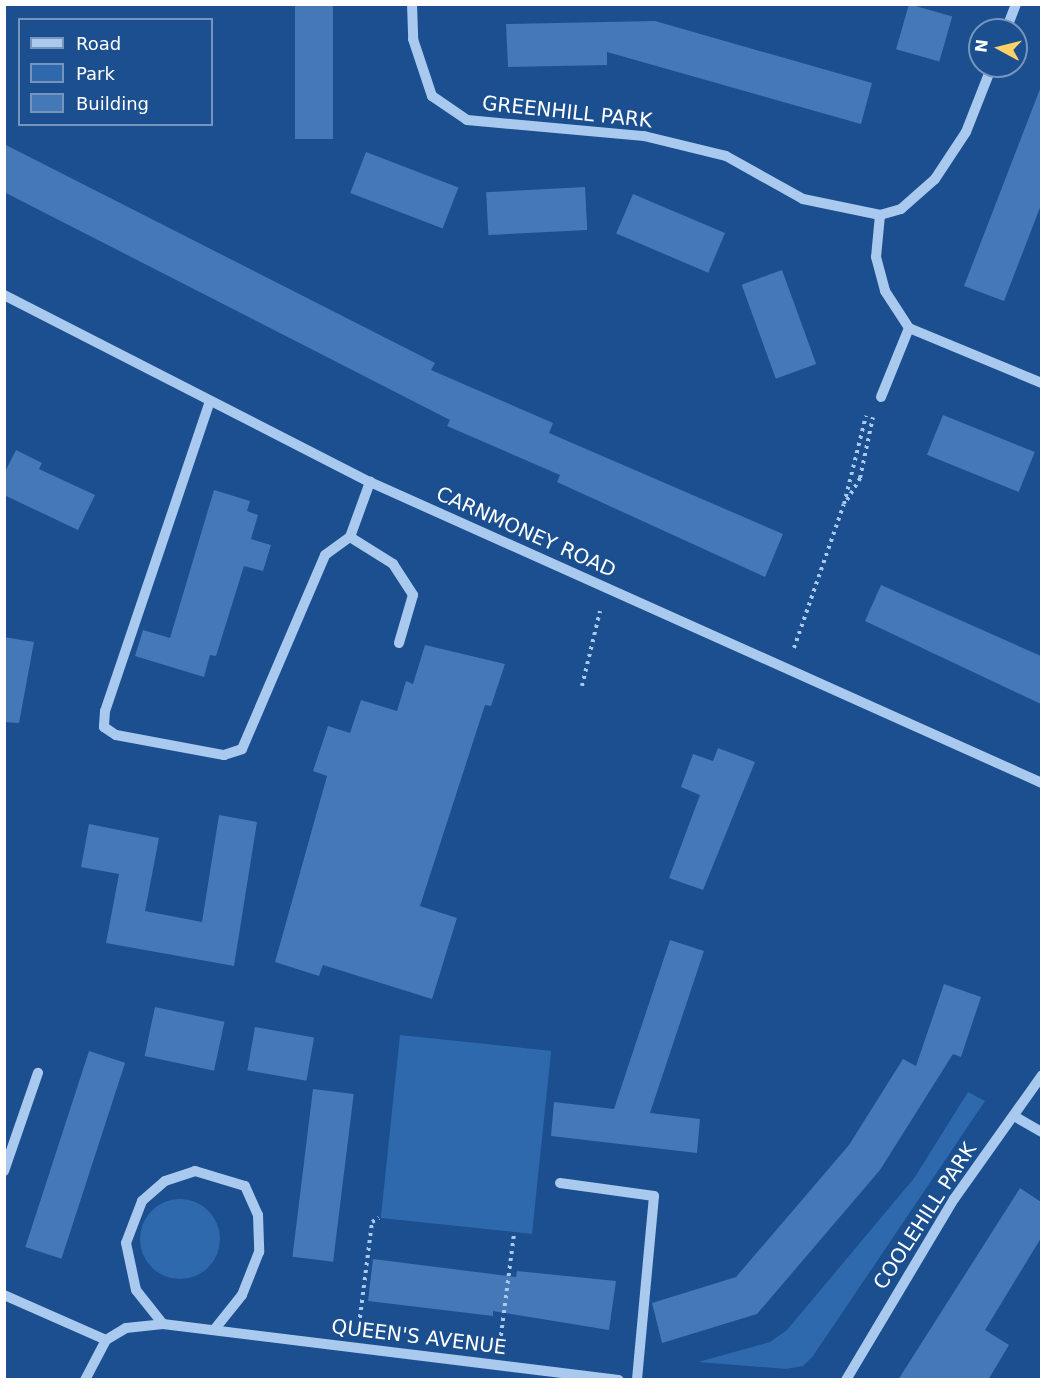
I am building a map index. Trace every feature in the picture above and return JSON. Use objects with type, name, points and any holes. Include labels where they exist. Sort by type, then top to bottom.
[{"type":"street","name":"GREENHILL PARK","points":[[412,4],[413,39],[432,96],[468,120],[644,136],[726,156],[803,198],[880,215]]},
{"type":"street","points":[[987,78],[966,132],[934,179],[901,209],[880,215],[876,257],[885,291],[909,327],[1041,383]]},
{"type":"street","name":"CARNMONEY ROAD","points":[[4,296],[370,482],[1041,783]]},
{"type":"street","points":[[881,398],[909,327]]},
{"type":"street","points":[[210,401],[147,579],[104,727],[116,735],[224,755],[242,749],[325,555],[350,537],[370,482]]},
{"type":"street","points":[[350,537],[393,564],[413,595],[399,643]]},
{"type":"street","points":[[4,1171],[38,1073]]},
{"type":"street","name":"COOLEHILL PARK","points":[[846,1380],[954,1199],[1041,1075]]},
{"type":"street","points":[[1014,1116],[1041,1132]]},
{"type":"street","points":[[163,1324],[136,1290],[126,1243],[142,1201],[165,1180],[195,1171],[245,1186],[258,1215],[259,1252],[242,1295],[214,1330]]},
{"type":"street","points":[[560,1183],[654,1196],[637,1380]]},
{"type":"street","points":[[4,1295],[106,1340],[85,1380]]},
{"type":"street","name":"QUEEN'S AVENUE","points":[[106,1340],[126,1328],[163,1324],[619,1380]]},
{"type":"path","points":[[787,669],[844,504],[859,429],[868,412]]},
{"type":"path","points":[[844,504],[860,478],[874,416]]},
{"type":"path","points":[[582,686],[607,588]]},
{"type":"path","points":[[356,1347],[372,1222],[380,1218]]},
{"type":"path","points":[[498,1365],[514,1233]]},
{"type":"green space","points":[[400,1035],[551,1051],[532,1234],[381,1218]]},
{"type":"green space","points":[[968,1092],[985,1101],[813,1356],[803,1366],[786,1369],[698,1362],[770,1342],[787,1330],[915,1177]]},
{"type":"green space","points":[[180,1199],[195,1202],[208,1211],[217,1224],[220,1239],[217,1254],[208,1267],[195,1276],[180,1279],[165,1276],[152,1267],[143,1254],[140,1239],[143,1224],[152,1211],[165,1202]]},
{"type":"building","points":[[295,4],[333,4],[333,139],[295,139]]},
{"type":"building","points":[[909,4],[952,16],[939,62],[896,49]]},
{"type":"building","points":[[655,21],[872,83],[861,124],[607,52],[607,65],[508,67],[506,24]]},
{"type":"building","points":[[1040,89],[1041,205],[1004,301],[964,286]]},
{"type":"building","points":[[4,144],[435,363],[431,370],[553,423],[549,433],[783,534],[765,577],[557,482],[560,475],[447,426],[450,420],[4,192]]},
{"type":"building","points":[[366,152],[458,187],[443,229],[350,193]]},
{"type":"building","points":[[585,187],[587,230],[488,235],[486,192]]},
{"type":"building","points":[[633,194],[725,233],[708,273],[616,234]]},
{"type":"building","points":[[782,270],[816,364],[776,379],[742,285]]},
{"type":"building","points":[[943,415],[1035,452],[1019,492],[927,455]]},
{"type":"building","points":[[16,450],[42,463],[39,469],[95,495],[78,530],[4,495],[4,474]]},
{"type":"building","points":[[214,490],[250,501],[247,511],[258,515],[251,539],[271,545],[263,571],[244,566],[216,656],[210,655],[204,677],[135,656],[143,630],[170,638]]},
{"type":"building","points":[[881,585],[1041,656],[1041,704],[865,621]]},
{"type":"building","points":[[4,637],[34,642],[19,723],[4,722]]},
{"type":"building","points":[[425,645],[505,664],[491,706],[485,705],[420,906],[457,918],[432,999],[323,965],[319,976],[275,962],[327,776],[313,771],[328,726],[350,733],[361,700],[397,711],[406,681],[413,684]]},
{"type":"building","points":[[718,748],[755,762],[703,890],[669,878],[700,795],[681,787],[693,754],[713,761]]},
{"type":"building","points":[[219,815],[257,822],[234,966],[106,943],[119,874],[81,867],[89,824],[159,838],[145,911],[202,922]]},
{"type":"building","points":[[670,940],[704,951],[650,1113],[700,1119],[697,1153],[551,1136],[554,1102],[614,1109]]},
{"type":"building","points":[[944,984],[981,997],[961,1057],[953,1054],[880,1170],[757,1314],[662,1343],[652,1303],[736,1277],[849,1145],[903,1059],[916,1066]]},
{"type":"building","points":[[155,1007],[224,1022],[214,1071],[145,1056]]},
{"type":"building","points":[[255,1027],[314,1037],[306,1081],[247,1070]]},
{"type":"building","points":[[89,1051],[125,1063],[61,1259],[25,1247]]},
{"type":"building","points":[[313,1089],[354,1094],[333,1262],[292,1257]]},
{"type":"building","points":[[1020,1188],[1041,1202],[1041,1238],[985,1330],[1009,1345],[988,1380],[898,1380]]},
{"type":"building","points":[[373,1259],[516,1277],[517,1271],[616,1281],[609,1330],[493,1311],[493,1316],[368,1301]]}]
